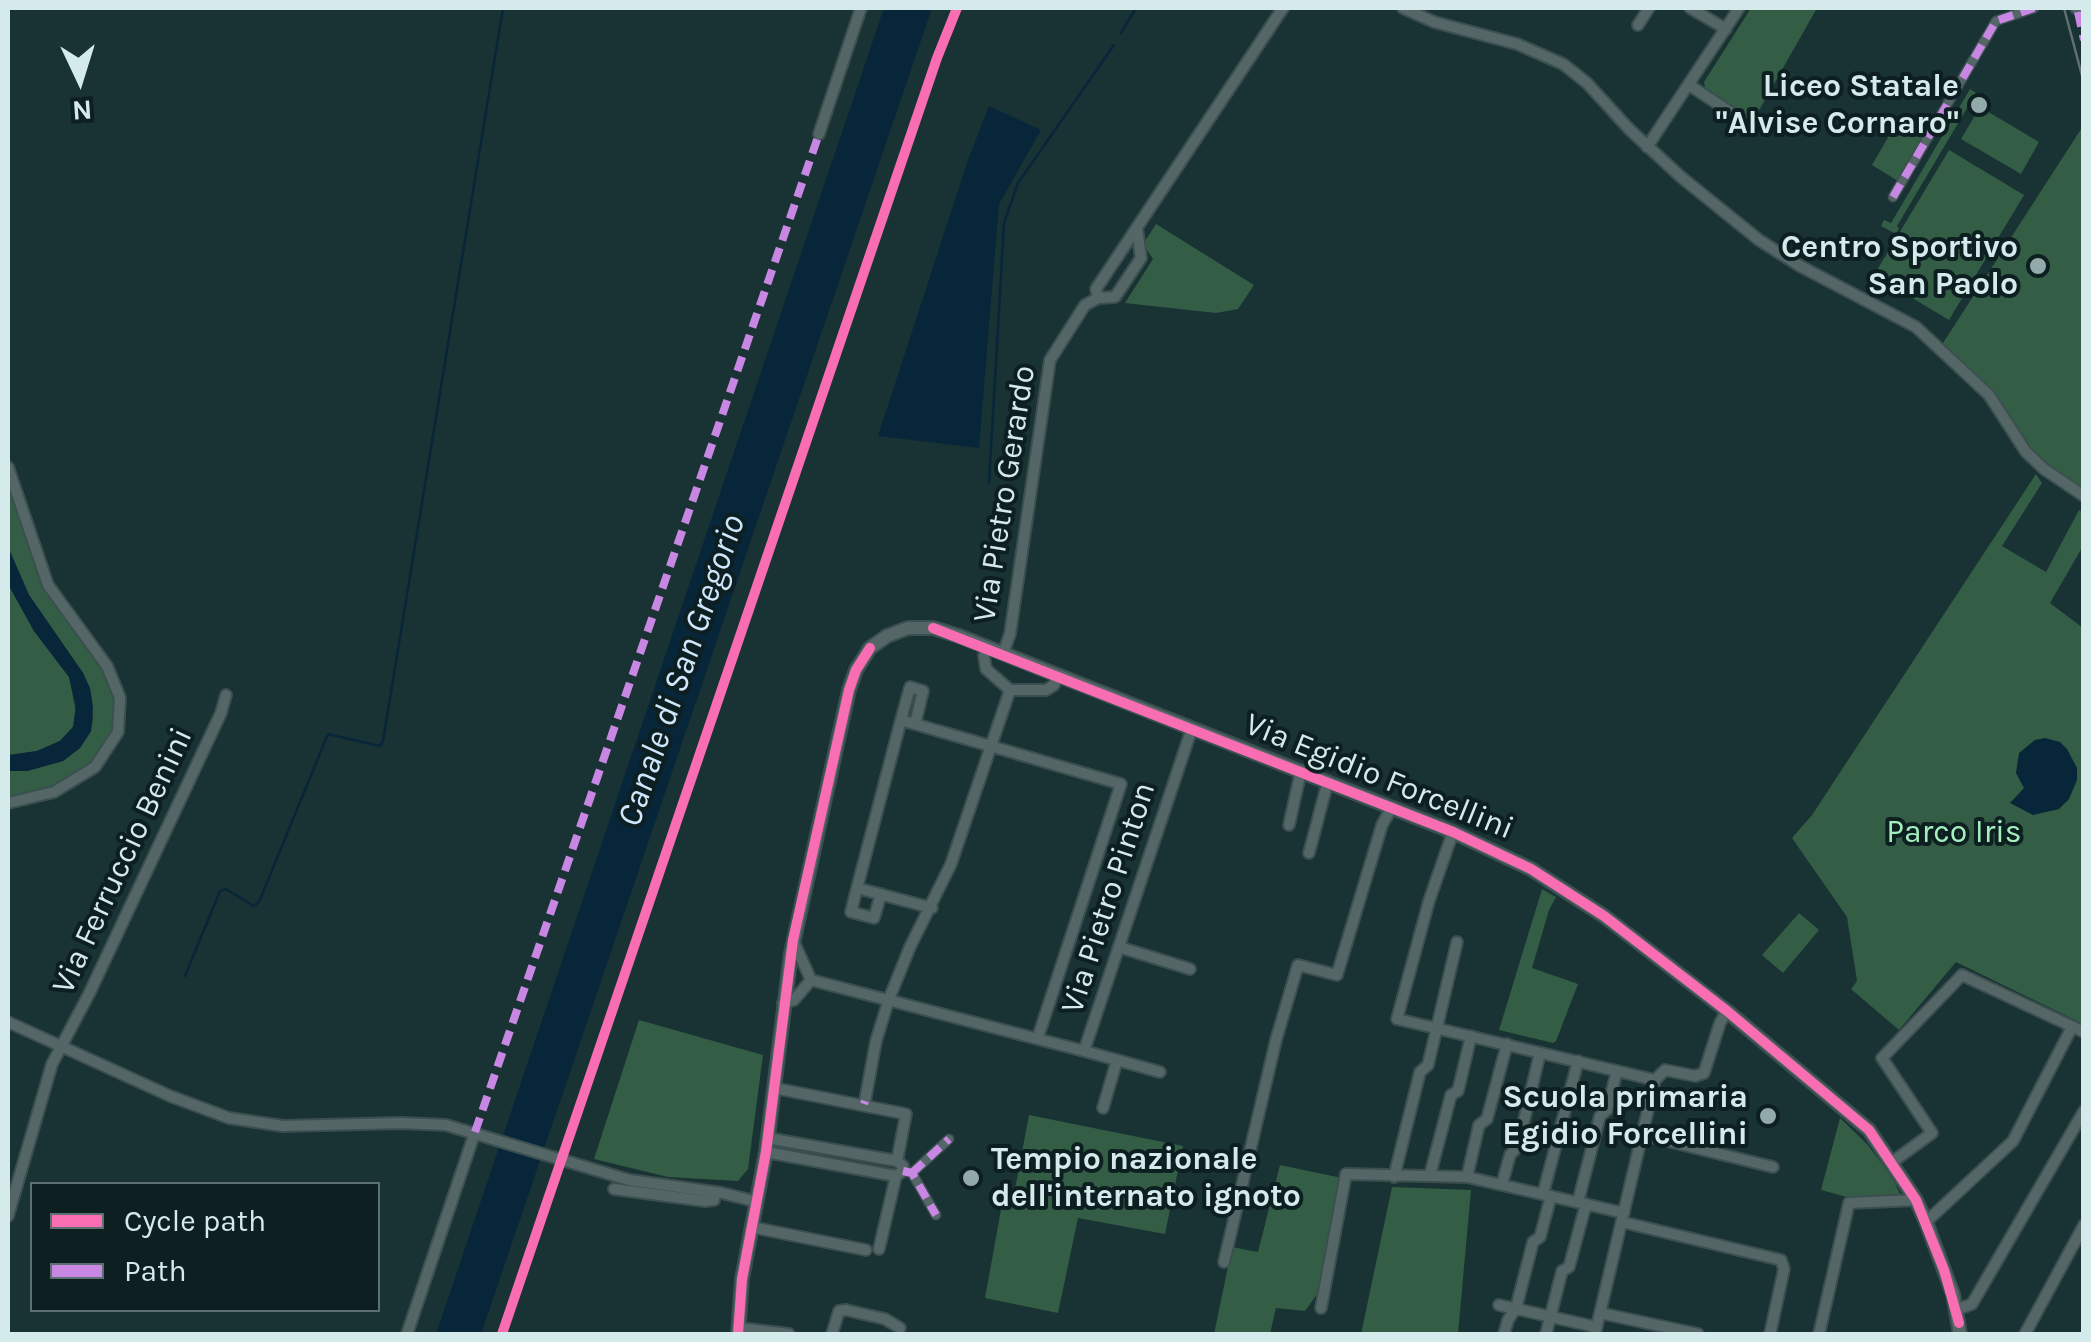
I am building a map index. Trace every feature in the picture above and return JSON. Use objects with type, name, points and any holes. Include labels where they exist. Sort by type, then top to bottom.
[{"type":"street","points":[[819,134],[861,8]]},
{"type":"street","name":"Via Pietro Gerardo","points":[[1004,654],[1050,360],[1283,8]]},
{"type":"street","points":[[1402,8],[1434,22],[1517,44],[1563,64],[1587,83],[1647,147],[1770,248],[1916,327],[1989,396],[2026,452],[2044,470],[2084,496]]},
{"type":"street","points":[[1638,24],[1649,8]]},
{"type":"street","points":[[1690,8],[1726,28]]},
{"type":"street","points":[[1647,147],[1738,8]]},
{"type":"street","points":[[1893,197],[1996,21],[2034,8]]},
{"type":"street","points":[[2076,8],[2084,12]]},
{"type":"street","points":[[1689,85],[1750,125]]},
{"type":"street","name":"Via Pietro Gerardo","points":[[1093,300],[1115,297],[1132,271],[1142,255],[1134,237]]},
{"type":"street","points":[[8,467],[48,585],[107,666],[120,698],[118,732],[95,768],[54,792],[8,804]]},
{"type":"street","name":"Via Egidio Forcellini","points":[[738,1331],[754,1201],[774,1088],[782,1002],[849,690],[863,656],[887,636],[908,628],[948,632],[1453,832],[1546,878],[1604,916],[1728,1011],[1869,1130],[1916,1200],[1926,1222],[1956,1310],[1960,1334]]},
{"type":"street","points":[[988,647],[986,668],[1010,690],[1046,690],[1058,676]]},
{"type":"street","points":[[881,894],[874,918],[851,912],[910,687],[923,691],[915,724]]},
{"type":"street","points":[[865,1102],[876,1041],[889,999],[952,864],[1010,690]]},
{"type":"street","name":"Via Ferruccio Benini","points":[[8,1216],[52,1064],[89,994],[226,695]]},
{"type":"street","points":[[901,720],[1121,784],[1038,1038]]},
{"type":"street","name":"Via Pietro Pinton","points":[[1160,1072],[1084,1051],[1192,728]]},
{"type":"street","name":"Via Egidio Forcellini","points":[[1289,825],[1301,771]]},
{"type":"street","name":"Via Egidio Forcellini","points":[[1310,853],[1328,781]]},
{"type":"street","points":[[1224,1262],[1276,1040],[1298,965],[1337,975],[1382,825],[1392,807]]},
{"type":"street","points":[[1453,832],[1429,900],[1397,1019],[1656,1080]]},
{"type":"street","points":[[857,888],[932,908]]},
{"type":"street","points":[[793,940],[811,980]]},
{"type":"street","points":[[1394,1177],[1420,1072],[1428,1065],[1457,942]]},
{"type":"street","points":[[1119,948],[1190,969]]},
{"type":"street","points":[[1891,1163],[1932,1134],[1882,1058],[1962,974],[2078,1029],[2012,1141],[1926,1222]]},
{"type":"street","points":[[811,980],[1084,1051]]},
{"type":"street","points":[[782,1002],[794,1000],[811,980]]},
{"type":"street","points":[[1499,1305],[1595,1331],[1656,1080],[1665,1070],[1704,1074],[1728,1011]]},
{"type":"street","points":[[8,1022],[206,1111],[253,1123],[323,1126],[422,1122],[478,1134],[629,1180],[754,1201]]},
{"type":"street","points":[[1430,1175],[1450,1096],[1458,1091],[1471,1036]]},
{"type":"street","points":[[1467,1176],[1480,1125],[1488,1119],[1506,1044]]},
{"type":"street","points":[[1502,1184],[1510,1155],[1518,1146],[1540,1052]]},
{"type":"street","points":[[1104,1108],[1117,1060]]},
{"type":"street","points":[[1504,1334],[1516,1308],[1534,1242],[1540,1237],[1578,1062]]},
{"type":"street","points":[[1546,1334],[1562,1271],[1569,1267],[1600,1116],[1606,1110],[1617,1071]]},
{"type":"street","points":[[774,1088],[865,1102],[906,1114],[902,1170],[879,1249]]},
{"type":"street","points":[[1956,1310],[1972,1304],[2084,1111]]},
{"type":"street","points":[[407,1334],[478,1134]]},
{"type":"street","points":[[1643,1136],[1773,1167]]},
{"type":"street","points":[[766,1146],[902,1170],[949,1140]]},
{"type":"street","points":[[902,1170],[936,1215]]},
{"type":"street","points":[[1321,1308],[1346,1174],[1467,1176],[1582,1203],[1623,1218],[1781,1260],[1784,1269],[1770,1334]]},
{"type":"street","points":[[614,1189],[706,1201],[714,1200],[715,1192]]},
{"type":"street","points":[[1819,1334],[1849,1203],[1916,1200]]},
{"type":"street","points":[[2025,1334],[2084,1225]]},
{"type":"street","points":[[751,1227],[866,1250]]},
{"type":"street","points":[[832,1334],[839,1312],[846,1310],[885,1319],[900,1328]]},
{"type":"street","points":[[1600,1312],[1698,1334]]},
{"type":"street","points":[[738,1331],[789,1334]]},
{"type":"green space","points":[[1751,8],[1817,8],[1753,121],[1705,89],[1704,82]]},
{"type":"green space","points":[[1970,89],[1976,93],[1897,226],[1896,234],[1881,226],[1884,220],[1891,223]]},
{"type":"green space","points":[[1980,107],[2039,142],[2021,174],[1961,139]]},
{"type":"green space","points":[[1897,122],[1923,137],[1898,181],[1872,165]]},
{"type":"green space","name":"Centro Sportivo San Paolo","points":[[2083,126],[2083,491],[2028,448],[1975,375],[1943,343]]},
{"type":"green space","points":[[1949,150],[2024,195],[1949,320],[1874,275]]},
{"type":"green space","points":[[1156,224],[1254,285],[1238,309],[1216,313],[1125,303],[1153,259],[1143,244]]},
{"type":"green space","name":"Parco Iris","points":[[2036,474],[2042,483],[2002,546],[2046,572],[2079,510],[2083,513],[2083,546],[2050,603],[2083,628],[2083,1024],[1956,962],[1899,1030],[1851,989],[1857,981],[1847,917],[1792,838],[1812,815]]},
{"type":"green space","points":[[8,476],[47,587],[106,667],[118,699],[116,731],[94,766],[54,791],[8,802],[8,771],[27,771],[63,761],[80,748],[91,731],[93,718],[91,693],[83,673],[29,595],[8,547]]},
{"type":"green space","points":[[8,584],[34,631],[69,677],[77,717],[60,741],[37,751],[13,755],[8,755]]},
{"type":"green space","points":[[1542,889],[1556,897],[1532,968],[1578,984],[1553,1043],[1499,1030]]},
{"type":"green space","points":[[1799,913],[1819,930],[1783,973],[1762,955]]},
{"type":"green space","points":[[639,1020],[763,1055],[748,1169],[738,1181],[668,1177],[594,1159]]},
{"type":"green space","points":[[1029,1115],[1183,1146],[1165,1234],[1078,1218],[1058,1313],[985,1298],[1002,1204],[1012,1205]]},
{"type":"green space","points":[[1840,1118],[1867,1144],[1900,1194],[1847,1197],[1821,1190]]},
{"type":"green space","points":[[1280,1165],[1342,1178],[1318,1293],[1305,1311],[1276,1308],[1270,1334],[1214,1334],[1232,1247],[1258,1252]]},
{"type":"green space","points":[[1392,1187],[1471,1190],[1458,1334],[1361,1334]]},
{"type":"water","name":"Canale di San Gregorio","points":[[884,8],[932,8],[481,1334],[436,1334]]},
{"type":"water","points":[[989,106],[1041,130],[999,204],[979,448],[878,436],[968,160]]},
{"type":"water","points":[[8,547],[29,595],[83,673],[93,707],[91,731],[80,748],[63,761],[27,771],[8,771],[8,755],[37,751],[60,741],[73,727],[76,705],[69,677],[34,631],[8,584]]},
{"type":"water","points":[[2035,740],[2060,742],[2067,749],[2077,768],[2077,780],[2069,799],[2059,809],[2033,815],[2010,803],[2024,788],[2016,773],[2019,753]]},
{"type":"waterway","points":[[185,976],[220,891],[226,889],[254,906],[259,902],[328,734],[380,746],[383,741],[503,8]]},
{"type":"waterway","points":[[1121,33],[1136,8]]},
{"type":"waterway","points":[[989,483],[1004,223],[1018,183],[1114,45]]},
{"type":"tram line","points":[[2064,8],[2084,83]]},
{"type":"marked path","points":[[1893,197],[1996,21],[2034,8]]},
{"type":"marked path","points":[[2078,12],[2084,40]]},
{"type":"marked path","points":[[475,1132],[819,134]]},
{"type":"marked path","points":[[912,1173],[949,1139]]},
{"type":"marked path","points":[[903,1171],[912,1173],[936,1215]]},
{"type":"cycle path","points":[[502,1334],[957,8]]},
{"type":"cycle path","points":[[933,628],[1453,832],[1531,869],[1604,916],[1727,1011],[1869,1130],[1916,1200],[1944,1270],[1959,1323]]},
{"type":"cycle path","points":[[738,1334],[742,1279],[766,1152],[793,940],[849,690],[870,648]]},
{"type":"place","name":"Liceo Statale \"Alvise Cornaro\"","points":[[1979,105]]},
{"type":"place","name":"Centro Sportivo San Paolo","points":[[2038,266]]},
{"type":"place","name":"Scuola primaria Egidio Forcellini","points":[[1768,1116]]},
{"type":"place","name":"Tempio nazionale dell'internato ignoto","points":[[971,1178]]}]
